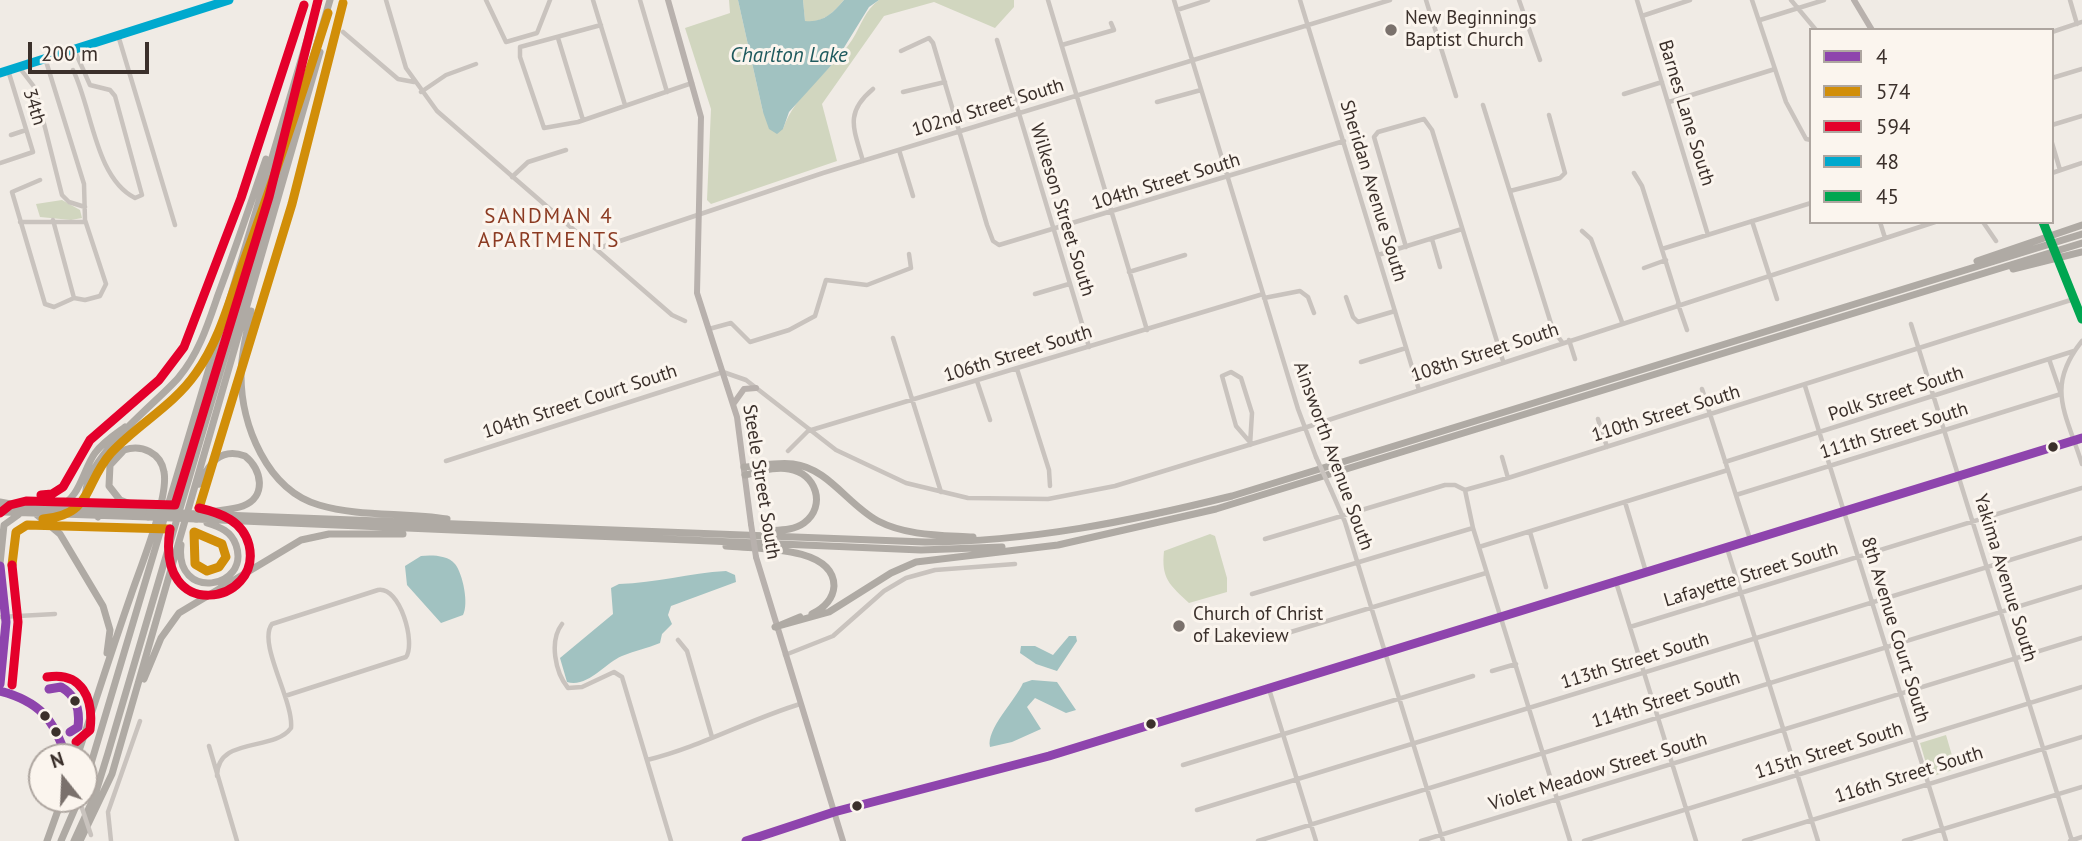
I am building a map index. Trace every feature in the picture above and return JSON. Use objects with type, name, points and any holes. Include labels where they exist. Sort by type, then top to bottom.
[{"type":"highway","points":[[97,743],[319,0]]},
{"type":"highway","points":[[80,841],[107,788],[133,705],[314,74],[331,0]]},
{"type":"highway","points":[[75,841],[95,796],[331,0]]},
{"type":"highway","points":[[98,517],[89,509],[85,488],[98,461],[189,364],[207,327],[297,69]]},
{"type":"highway","points":[[1891,292],[2082,225]]},
{"type":"highway","points":[[0,510],[89,509],[197,516],[694,536],[925,542],[1002,538],[1108,525],[1232,496],[2082,234]]},
{"type":"highway","points":[[775,627],[784,627],[839,607],[891,573],[916,562],[1058,545],[1216,509],[2082,243]]},
{"type":"highway","points":[[1894,302],[2082,252]]},
{"type":"highway","points":[[259,267],[242,358],[241,383],[261,455],[276,480],[294,494],[320,505],[469,527]]},
{"type":"highway","points":[[54,508],[73,497],[93,456],[102,445],[154,404]]},
{"type":"highway","points":[[81,743],[150,539],[165,480],[162,464],[152,452],[138,447],[124,450],[110,465],[107,476],[110,488],[120,500],[149,513]]},
{"type":"highway","points":[[192,497],[207,467],[220,456],[243,455],[258,470],[259,488],[248,503],[197,516]]},
{"type":"highway","points":[[745,471],[793,464],[810,468],[871,517],[901,530],[1002,538]]},
{"type":"highway","points":[[694,536],[790,529],[805,522],[813,513],[816,491],[811,481],[801,472],[785,468],[745,471]]},
{"type":"highway","points":[[0,502],[36,514],[60,534],[100,601],[109,622],[108,649],[85,733]]},
{"type":"highway","points":[[0,565],[4,525],[26,510]]},
{"type":"highway","points":[[36,514],[98,517],[149,513]]},
{"type":"highway","points":[[182,528],[180,559],[186,573],[205,583],[226,578],[237,564],[234,541],[223,529],[197,516]]},
{"type":"highway","points":[[133,705],[161,638],[179,613],[301,540],[329,534],[421,534],[469,527]]},
{"type":"highway","points":[[694,536],[922,550],[1001,547],[1096,536]]},
{"type":"highway","points":[[694,536],[806,555],[825,565],[834,586],[827,604],[812,614],[775,627]]},
{"type":"highway","points":[[47,841],[57,813]]},
{"type":"highway","points":[[61,841],[73,813]]},
{"type":"main road","points":[[0,73],[229,0]]},
{"type":"main road","name":"Steele Street South","points":[[668,0],[693,83],[701,125],[696,287],[734,403],[756,557],[775,627],[843,841]]},
{"type":"main road","points":[[1854,0],[1871,28]]},
{"type":"main road","points":[[2044,224],[2048,234]]},
{"type":"main road","points":[[2059,262],[2082,319]]},
{"type":"main road","points":[[734,403],[744,389],[756,388]]},
{"type":"main road","points":[[834,812],[1040,759],[2078,439]]},
{"type":"main road","points":[[0,565],[4,648],[0,684]]},
{"type":"street","points":[[386,0],[400,54],[421,93],[445,120],[671,315],[685,321]]},
{"type":"street","points":[[486,0],[506,42],[537,33],[550,0]]},
{"type":"street","points":[[593,0],[625,105]]},
{"type":"street","points":[[640,0],[667,92]]},
{"type":"street","points":[[1048,0],[1147,330]]},
{"type":"street","name":"Ainsworth Avenue South","points":[[1174,0],[1304,428],[1342,515],[1443,841]]},
{"type":"street","points":[[1177,10],[1208,0]]},
{"type":"street","name":"Sheridan Avenue South","points":[[1300,0],[1419,390]]},
{"type":"street","name":"102nd Street South","points":[[596,249],[863,160],[1390,0]]},
{"type":"street","points":[[1426,0],[1456,96]]},
{"type":"street","points":[[1519,0],[1540,60]]},
{"type":"street","name":"Barnes Lane South","points":[[1637,0],[1708,235]]},
{"type":"street","points":[[1642,16],[1690,0]]},
{"type":"street","points":[[1752,0],[1789,108],[1808,139]]},
{"type":"street","points":[[1791,0],[1814,28]]},
{"type":"street","points":[[1760,20],[1824,0]]},
{"type":"street","points":[[2054,31],[2079,23],[2070,0]]},
{"type":"street","points":[[1062,45],[1114,30],[1111,23]]},
{"type":"street","points":[[601,25],[558,38],[543,38],[520,48],[540,123],[544,128],[583,120],[693,83]]},
{"type":"street","points":[[343,32],[398,79],[414,82]]},
{"type":"street","points":[[118,35],[175,225]]},
{"type":"street","points":[[558,38],[583,120]]},
{"type":"street","points":[[901,51],[922,39],[931,39],[960,131]]},
{"type":"street","name":"Wilkeson Street South","points":[[997,40],[1089,347]]},
{"type":"street","points":[[73,70],[108,171],[128,194],[135,198],[142,195],[115,96],[110,90],[90,84],[74,49]]},
{"type":"street","points":[[40,180],[12,191],[47,307],[56,307],[75,298],[92,299],[105,290],[99,259],[86,222],[83,180],[45,58]]},
{"type":"street","points":[[421,93],[446,75],[476,64]]},
{"type":"street","points":[[19,67],[34,87],[62,196],[70,203],[85,207]]},
{"type":"street","points":[[1668,102],[1775,69]]},
{"type":"street","points":[[2054,77],[2082,69]]},
{"type":"street","name":"34th","points":[[0,163],[33,152],[8,70]]},
{"type":"street","points":[[903,92],[945,82]]},
{"type":"street","points":[[1624,94],[1662,82]]},
{"type":"street","points":[[863,160],[854,129],[854,114],[857,105],[873,89]]},
{"type":"street","points":[[1157,103],[1201,90]]},
{"type":"street","points":[[1483,105],[1553,330],[1566,341],[1576,359]]},
{"type":"street","points":[[1510,191],[1560,178],[1565,173],[1549,115]]},
{"type":"street","points":[[2054,124],[2082,116]]},
{"type":"street","points":[[1406,247],[1375,136],[1426,120],[1432,130],[1503,361]]},
{"type":"street","points":[[11,135],[26,130]]},
{"type":"street","name":"104th Street South","points":[[960,131],[986,225],[996,243],[1005,244],[1344,141]]},
{"type":"street","points":[[512,177],[528,162],[566,150]]},
{"type":"street","points":[[899,150],[913,196]]},
{"type":"street","points":[[2054,150],[2060,170]]},
{"type":"street","points":[[2054,172],[2082,163]]},
{"type":"street","points":[[1634,173],[1641,182],[1686,330]]},
{"type":"street","points":[[1662,249],[1809,204]]},
{"type":"street","points":[[53,220],[75,298]]},
{"type":"street","points":[[1752,221],[1777,299]]},
{"type":"street","points":[[20,222],[86,222]]},
{"type":"street","points":[[1881,224],[1885,238]]},
{"type":"street","name":"108th Street South","points":[[723,372],[741,377],[808,431],[858,463],[941,493],[981,499],[1041,500],[1108,488],[1304,428],[1929,224]]},
{"type":"street","points":[[1984,224],[1996,241]]},
{"type":"street","points":[[1378,255],[1462,229]]},
{"type":"street","points":[[1582,231],[1591,239],[1622,322]]},
{"type":"street","points":[[1432,239],[1440,267]]},
{"type":"street","points":[[708,329],[729,323],[750,342],[789,330],[815,316],[825,280],[867,285],[911,268],[909,254]]},
{"type":"street","points":[[1129,272],[1185,255]]},
{"type":"street","points":[[1644,268],[1666,260]]},
{"type":"street","points":[[1035,294],[1069,284]]},
{"type":"street","name":"106th Street South","points":[[789,451],[808,431],[1264,296],[1300,291],[1308,297],[1314,313]]},
{"type":"street","points":[[1346,297],[1355,320],[1363,322],[1395,311]]},
{"type":"street","name":"110th Street South","points":[[1265,539],[1445,485],[1455,485],[1465,490],[1508,478],[2074,299]]},
{"type":"street","name":"Yakima Avenue South","points":[[1911,324],[2071,841]]},
{"type":"street","points":[[893,338],[941,493]]},
{"type":"street","points":[[2061,394],[2062,374],[2082,341]]},
{"type":"street","points":[[1361,362],[1406,348]]},
{"type":"street","name":"Polk Street South","points":[[1725,462],[2074,351]]},
{"type":"street","points":[[2049,359],[2078,439],[2082,464]]},
{"type":"street","points":[[1017,369],[1049,470],[1050,486]]},
{"type":"street","name":"104th Street Court South","points":[[446,461],[723,372]]},
{"type":"street","points":[[1235,372],[1241,378],[1253,417],[1249,443],[1234,423],[1222,385],[1225,374],[1235,372]]},
{"type":"street","points":[[977,381],[990,420]]},
{"type":"street","name":"8th Avenue Court South","points":[[1805,386],[1946,841]]},
{"type":"street","points":[[1702,388],[1750,539]]},
{"type":"street","name":"111th Street South","points":[[1736,495],[2061,394]]},
{"type":"street","points":[[1598,419],[1607,447]]},
{"type":"street","points":[[1502,457],[1508,478]]},
{"type":"street","points":[[1479,547],[1728,470]]},
{"type":"street","name":"Lafayette Street South","points":[[1630,626],[2082,488]]},
{"type":"street","points":[[1465,490],[1472,528],[1570,841]]},
{"type":"street","points":[[1625,502],[1646,572]]},
{"type":"street","points":[[1252,594],[1472,528]]},
{"type":"street","points":[[1530,532],[1546,587]]},
{"type":"street","name":"113th Street South","points":[[1197,810],[2082,538]]},
{"type":"street","points":[[1727,547],[1818,841]]},
{"type":"street","points":[[785,655],[833,636],[884,591],[906,578],[935,570],[1015,564]]},
{"type":"street","points":[[1261,641],[1486,573]]},
{"type":"street","points":[[1616,582],[1696,841]]},
{"type":"street","name":"114th Street South","points":[[1258,841],[2082,587]]},
{"type":"street","points":[[217,776],[218,767],[225,756],[283,736],[291,727],[285,696],[268,641],[269,628],[284,619],[378,590],[389,591],[397,600],[409,639],[409,652],[403,659],[285,696]]},
{"type":"street","points":[[3,617],[55,614]]},
{"type":"street","points":[[562,624],[554,641],[566,686],[577,689],[610,673],[619,673],[671,841]]},
{"type":"street","name":"Violet Meadow Street South","points":[[1421,841],[2082,638]]},
{"type":"street","points":[[678,640],[686,649],[712,737]]},
{"type":"street","points":[[1492,671],[1516,663]]},
{"type":"street","points":[[1183,765],[1474,676]]},
{"type":"street","name":"115th Street South","points":[[1584,841],[2082,687]]},
{"type":"street","points":[[1269,689],[1316,841]]},
{"type":"street","points":[[0,691],[30,699],[42,708],[55,726],[61,743]]},
{"type":"street","points":[[647,761],[800,704]]},
{"type":"street","points":[[111,841],[108,812],[133,734],[141,721]]},
{"type":"street","name":"116th Street South","points":[[1744,841],[2082,737]]},
{"type":"street","points":[[209,746],[237,841]]},
{"type":"street","points":[[1904,841],[2082,787]]},
{"type":"street","points":[[746,841],[834,812]]},
{"type":"street","points":[[84,813],[93,841]]},
{"type":"street","points":[[2071,841],[2082,837]]},
{"type":"green space","points":[[729,0],[738,0],[763,112],[783,129],[796,104],[844,51],[867,13],[879,0],[1014,0],[1014,7],[995,28],[934,2],[884,16],[822,104],[837,161],[711,204],[707,200],[711,109],[685,28],[730,13]]},
{"type":"green space","points":[[803,0],[844,0],[827,16],[817,21],[805,22]]},
{"type":"green space","points":[[62,200],[80,210],[82,218],[71,220],[40,217],[36,204]]},
{"type":"green space","points":[[1210,534],[1215,536],[1227,578],[1227,592],[1189,603],[1168,581],[1163,561],[1164,551]]},
{"type":"green space","points":[[1946,735],[1956,769],[1930,777],[1920,743]]},
{"type":"water","name":"Charlton Lake","points":[[738,0],[803,0],[805,21],[811,21],[827,16],[844,0],[879,0],[869,7],[837,59],[789,112],[783,129],[777,134],[769,129],[763,112]]},
{"type":"water","points":[[421,556],[444,557],[455,564],[464,589],[463,615],[441,623],[407,585],[405,566]]},
{"type":"water","points":[[726,571],[735,575],[736,582],[671,606],[668,615],[672,624],[662,634],[660,643],[622,656],[582,681],[567,682],[560,658],[613,614],[611,588],[619,584]]},
{"type":"water","points":[[1069,636],[1076,636],[1077,641],[1057,671],[1036,664],[1020,653],[1021,646],[1035,646],[1053,655]]},
{"type":"water","points":[[1032,680],[1057,682],[1076,710],[1066,713],[1035,698],[1027,707],[1041,729],[1012,742],[990,747],[992,732],[997,724],[1023,683]]},
{"type":"transit line","name":"48","points":[[0,73],[229,0]]},
{"type":"transit line","name":"594","points":[[0,513],[10,505],[26,501],[175,505],[269,197],[318,0]]},
{"type":"transit line","name":"574","points":[[199,508],[292,204],[343,3]]},
{"type":"transit line","name":"594","points":[[41,495],[52,494],[63,487],[90,440],[159,380],[184,347],[241,198],[304,5]]},
{"type":"transit line","name":"574","points":[[43,519],[59,516],[79,504],[111,453],[177,395],[204,361],[228,307],[328,13]]},
{"type":"transit line","name":"45","points":[[2044,224],[2082,319]]},
{"type":"transit line","name":"4","points":[[746,841],[834,812],[1049,756],[2082,438]]},
{"type":"transit line","name":"594","points":[[170,529],[170,560],[178,580],[192,592],[209,595],[226,591],[240,581],[249,565],[249,545],[246,537],[230,519],[199,508]]},
{"type":"transit line","name":"574","points":[[12,565],[16,532],[27,525],[170,529]]},
{"type":"transit line","name":"574","points":[[194,532],[222,544],[226,557],[219,567],[207,571],[195,564],[194,532]]},
{"type":"transit line","name":"594","points":[[12,565],[18,622],[12,685]]},
{"type":"transit line","name":"4","points":[[0,566],[6,622],[0,684]]},
{"type":"transit line","name":"594","points":[[47,677],[69,678],[77,683],[87,698],[90,730],[76,742]]},
{"type":"transit line","name":"4","points":[[49,689],[61,687],[74,699],[78,709],[78,727],[70,732]]},
{"type":"transit line","name":"4","points":[[0,691],[35,706],[50,722],[61,743]]},
{"type":"place","name":"New Beginnings Baptist Church","points":[[1391,30]]},
{"type":"place","name":"Church of Christ of Lakeview","points":[[1179,626]]},
{"type":"district","name":"SANDMAN 4 APARTMENTS","points":[[549,229]]}]
